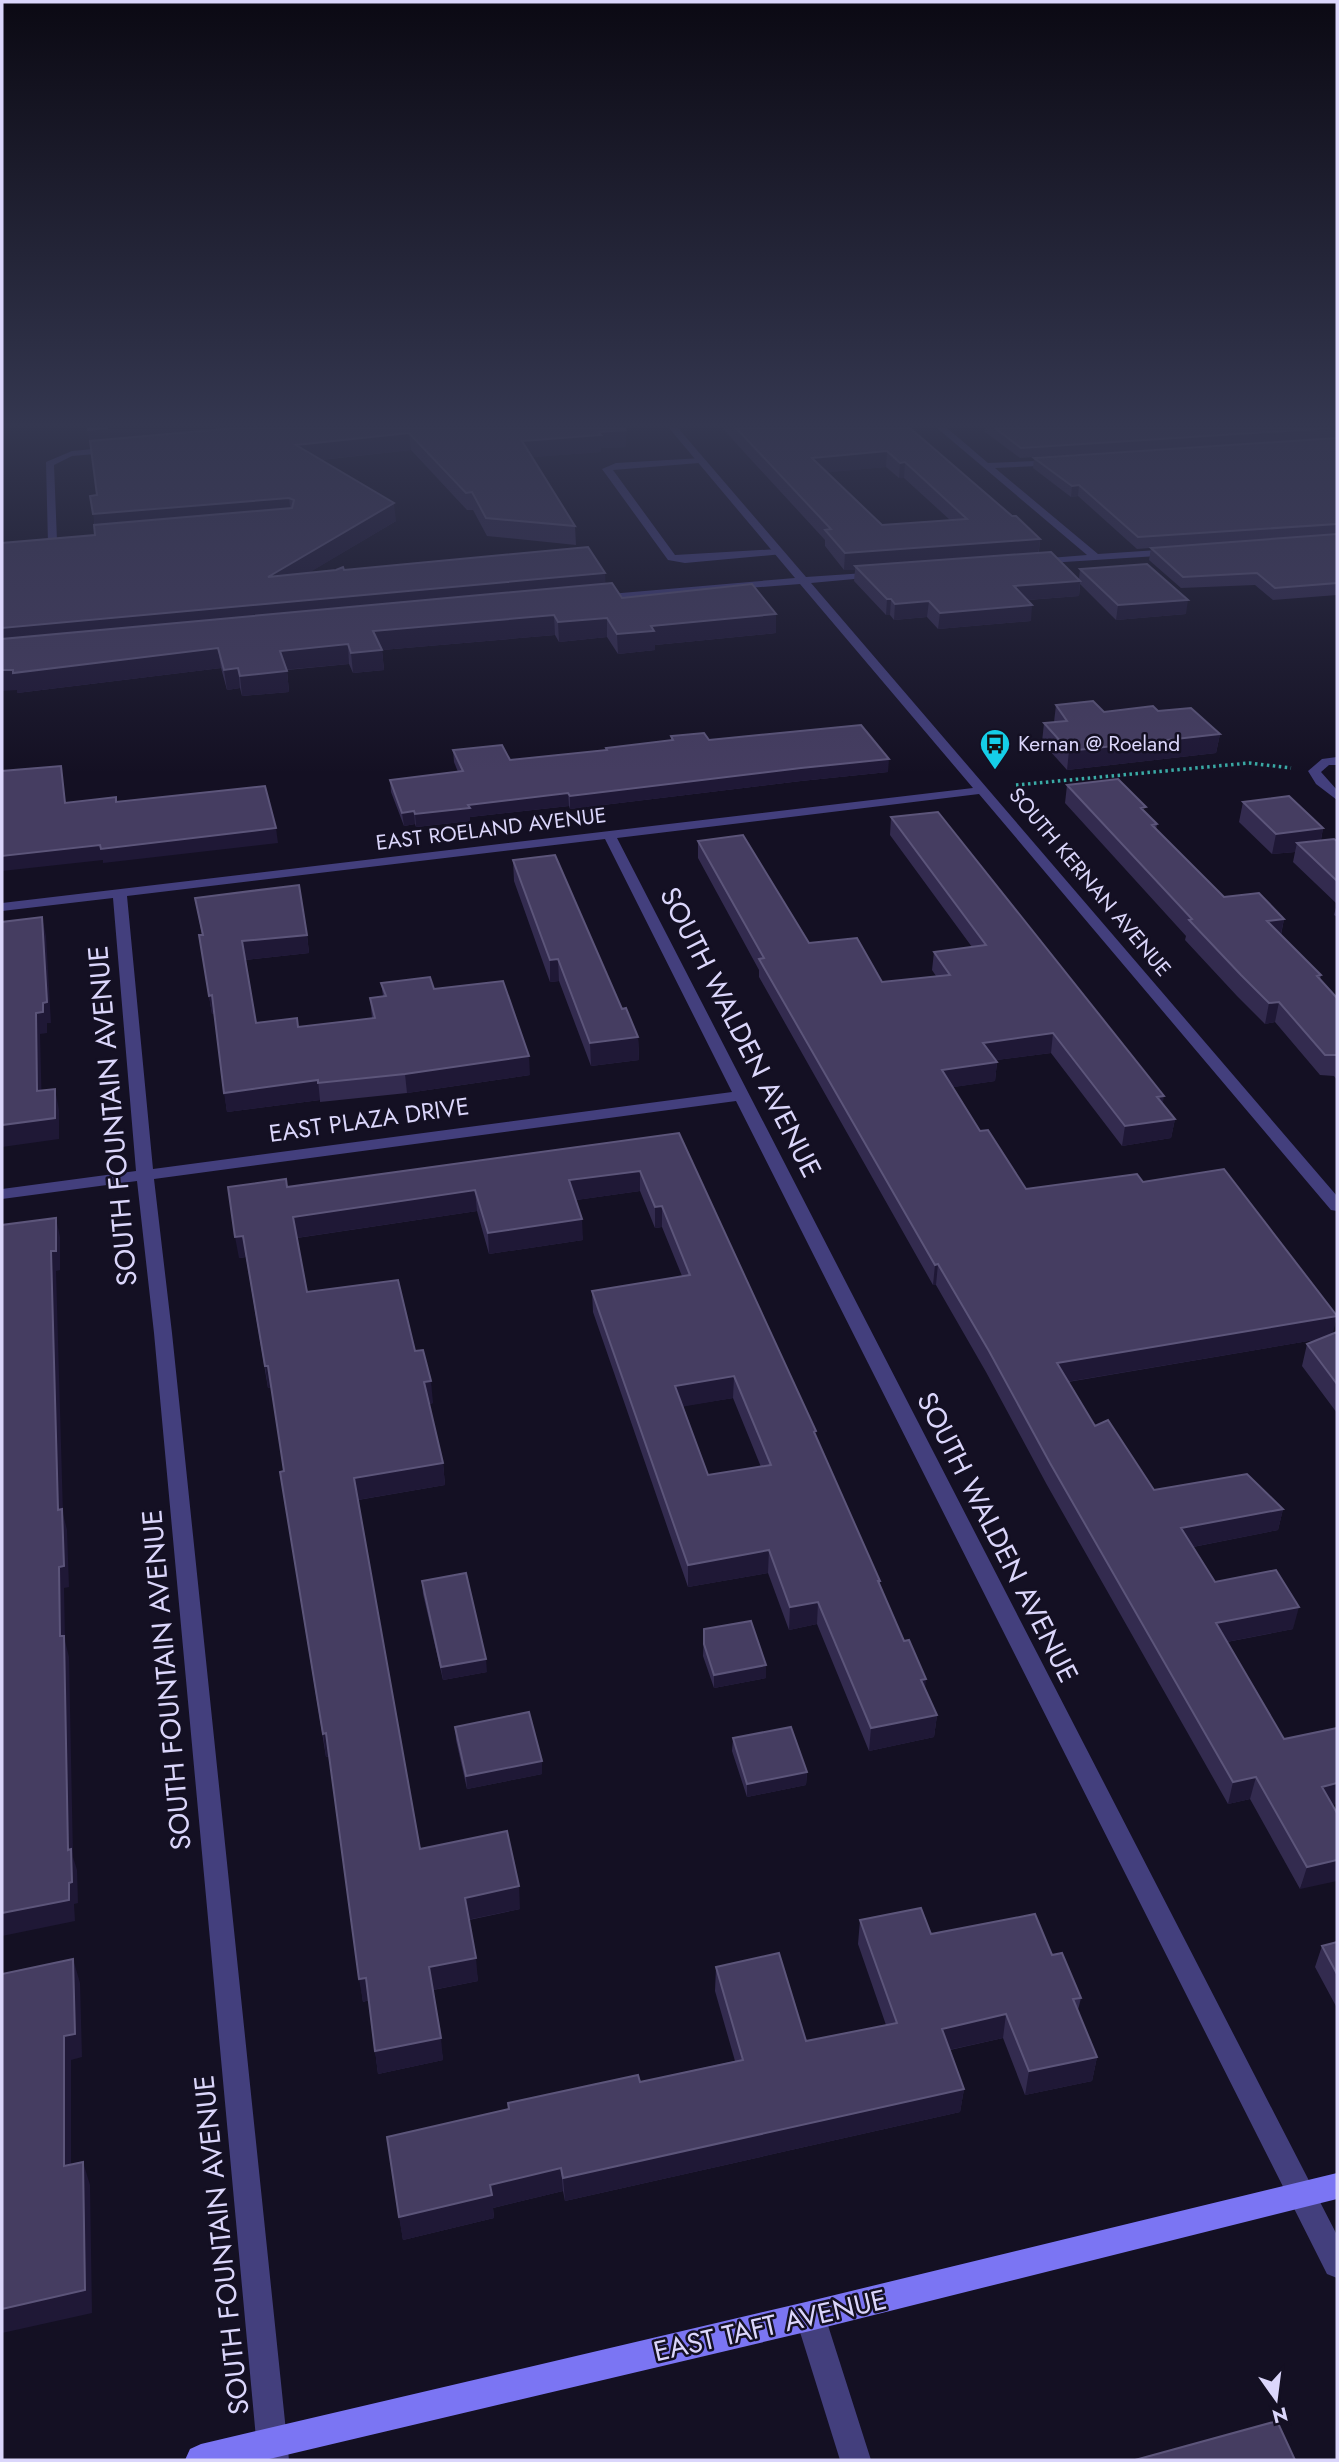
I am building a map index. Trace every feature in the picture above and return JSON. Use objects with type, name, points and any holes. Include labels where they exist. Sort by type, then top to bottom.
[{"type":"street","points":[[661,543],[672,558],[685,561],[779,552]]},
{"type":"street","name":"SOUTH KERNAN AVENUE","points":[[771,543],[1337,1206]]},
{"type":"street","points":[[1078,543],[1096,558]]},
{"type":"street","points":[[1019,563],[1190,551]]},
{"type":"street","points":[[579,600],[885,573]]},
{"type":"street","points":[[1337,761],[1315,769],[1320,781],[1337,796]]},
{"type":"street","name":"EAST ROELAND AVENUE","points":[[2,907],[984,790]]},
{"type":"street","name":"SOUTH WALDEN AVENUE","points":[[609,835],[1337,2264]]},
{"type":"street","name":"SOUTH FOUNTAIN AVENUE","points":[[120,894],[145,1175],[163,1333],[272,2451]]},
{"type":"street","name":"EAST PLAZA DRIVE","points":[[2,1194],[742,1095]]},
{"type":"street","name":"EAST TAFT AVENUE","points":[[201,2460],[272,2451],[1337,2186]]},
{"type":"street","points":[[810,2316],[856,2460]]},
{"type":"path","points":[[1016,785],[1258,763],[1315,769]]},
{"type":"building","points":[[2,543],[326,543],[268,577],[343,567],[344,570],[588,547],[605,573],[2,628]]},
{"type":"building","points":[[836,543],[986,543],[845,553]]},
{"type":"building","points":[[1219,543],[1337,543],[1337,583],[1275,588],[1257,573],[1183,577],[1151,548]]},
{"type":"building","points":[[1051,552],[1080,581],[1014,586],[1032,605],[940,613],[929,601],[895,604],[855,566]]},
{"type":"building","points":[[1147,564],[1188,600],[1118,605],[1080,569]]},
{"type":"building","points":[[612,583],[622,598],[752,584],[776,614],[651,626],[654,631],[617,634],[607,618],[558,622],[554,615],[373,631],[382,650],[351,653],[348,644],[280,651],[287,671],[240,676],[238,668],[224,670],[218,648],[13,673],[13,670],[2,670],[2,639]]},
{"type":"building","points":[[1093,701],[1104,712],[1153,706],[1158,711],[1191,708],[1220,734],[1069,751],[1044,723],[1067,721],[1056,705]]},
{"type":"building","points":[[861,725],[889,759],[570,796],[568,793],[415,814],[414,811],[402,813],[390,780],[463,771],[453,750],[502,745],[510,760],[673,740],[671,736],[704,733],[709,740]]},
{"type":"building","points":[[61,766],[65,803],[116,797],[116,802],[265,786],[276,828],[101,849],[100,845],[2,856],[2,771]]},
{"type":"building","points":[[1118,779],[1146,807],[1141,808],[1157,824],[1152,825],[1224,897],[1259,893],[1284,919],[1267,921],[1321,975],[1317,976],[1337,998],[1337,1055],[1325,1055],[1279,1002],[1269,1003],[1241,975],[1067,785]]},
{"type":"building","points":[[1289,796],[1323,828],[1276,834],[1243,802]]},
{"type":"building","points":[[938,812],[1164,1096],[1157,1097],[1175,1119],[1125,1126],[1053,1033],[983,1043],[997,1062],[942,1070],[980,1131],[988,1130],[1026,1189],[1137,1174],[1143,1182],[1224,1169],[1337,1316],[1057,1363],[1095,1426],[1108,1420],[1154,1490],[1247,1474],[1283,1509],[1181,1528],[1215,1582],[1276,1570],[1299,1607],[1216,1623],[1284,1739],[1337,1728],[1337,1783],[1322,1787],[1337,1813],[1337,1860],[1307,1867],[1256,1777],[1233,1782],[989,1351],[938,1264],[935,1265],[759,959],[764,958],[698,841],[743,835],[809,943],[857,938],[882,982],[950,975],[934,952],[986,945],[891,817]]},
{"type":"building","points":[[1334,839],[1337,841],[1337,881],[1297,843]]},
{"type":"building","points":[[555,855],[622,1009],[626,1008],[638,1037],[590,1043],[558,959],[550,960],[513,860]]},
{"type":"building","points":[[299,885],[307,935],[242,941],[256,1023],[297,1018],[298,1027],[375,1018],[370,998],[386,996],[381,983],[430,977],[434,989],[503,981],[529,1056],[405,1074],[318,1083],[318,1080],[224,1093],[212,995],[209,996],[199,935],[203,935],[195,898]]},
{"type":"building","points":[[42,917],[47,1002],[43,1003],[43,1012],[36,1013],[37,1091],[55,1089],[55,1118],[2,1125],[2,922]]},
{"type":"building","points":[[679,1133],[816,1431],[814,1432],[904,1641],[909,1640],[926,1679],[921,1680],[937,1715],[871,1728],[818,1602],[790,1607],[769,1550],[688,1565],[592,1291],[690,1275],[662,1206],[655,1207],[640,1171],[569,1180],[582,1219],[488,1233],[475,1190],[293,1217],[307,1292],[398,1280],[415,1351],[423,1350],[431,1381],[424,1382],[443,1463],[354,1478],[420,1849],[507,1831],[519,1886],[465,1898],[476,1958],[429,1967],[441,2038],[375,2051],[366,1978],[359,1979],[326,1733],[323,1734],[280,1472],[284,1471],[268,1366],[265,1366],[243,1236],[235,1237],[228,1187],[286,1179],[287,1187]],"holes":[[[734,1376],[771,1465],[708,1475],[675,1386]]]},
{"type":"building","points":[[56,1218],[56,1251],[51,1251],[58,1510],[62,1509],[64,1566],[59,1567],[60,1636],[64,1636],[68,1850],[71,1849],[72,1882],[69,1883],[69,1900],[2,1913],[2,1225]]},
{"type":"building","points":[[1337,1332],[1337,1384],[1307,1344]]},
{"type":"building","points":[[466,1573],[486,1659],[441,1667],[422,1581]]},
{"type":"building","points":[[751,1621],[766,1665],[714,1675],[704,1644],[704,1629]]},
{"type":"building","points":[[529,1712],[542,1761],[466,1776],[455,1727]]},
{"type":"building","points":[[791,1727],[807,1772],[747,1784],[733,1738]]},
{"type":"building","points":[[921,1908],[931,1934],[1035,1914],[1052,1955],[1062,1953],[1081,1998],[1073,1999],[1097,2057],[1029,2071],[1006,2014],[942,2029],[964,2089],[563,2178],[561,2168],[490,2185],[492,2195],[399,2217],[387,2137],[509,2109],[508,2103],[638,2075],[640,2082],[743,2060],[716,1967],[779,1953],[806,2041],[897,2023],[860,1920]]},
{"type":"building","points":[[1337,1942],[1337,1974],[1322,1946]]},
{"type":"building","points":[[73,1959],[75,2034],[64,2036],[64,2166],[83,2162],[85,2290],[2,2309],[2,1974]]},
{"type":"building","points":[[1277,2421],[1295,2460],[1135,2460]]},
{"type":"place","name":"Kernan @ Roeland","points":[[995,771]]}]
